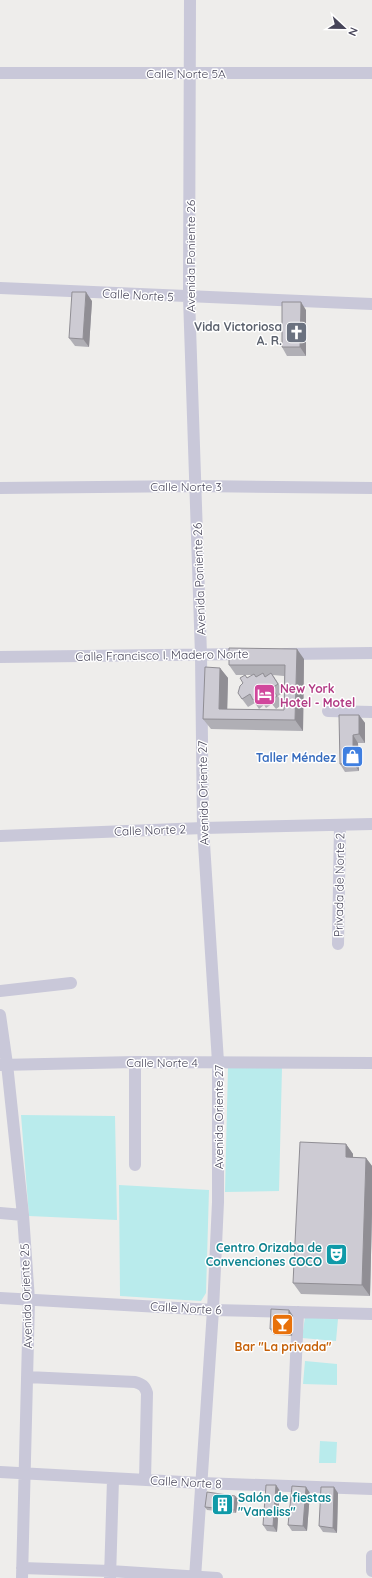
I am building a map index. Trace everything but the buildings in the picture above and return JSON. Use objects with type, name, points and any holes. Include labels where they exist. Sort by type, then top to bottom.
[{"type":"street","name":"Avenida Poniente 26","points":[[190,0],[189,297],[201,655]]},
{"type":"street","name":"Calle Norte 5A","points":[[0,73],[372,73]]},
{"type":"street","name":"Calle Norte 5","points":[[0,288],[372,304]]},
{"type":"street","name":"Calle Norte 3","points":[[0,488],[196,486],[372,488]]},
{"type":"street","points":[[271,654],[372,653]]},
{"type":"street","name":"Calle Francisco I. Madero Norte","points":[[0,657],[255,654]]},
{"type":"street","name":"Avenida Oriente 27","points":[[195,1578],[213,1310],[218,1202],[218,1062],[203,828],[201,655]]},
{"type":"street","points":[[328,711],[372,712]]},
{"type":"street","name":"Calle Norte 2","points":[[0,836],[203,828],[340,826],[372,824]]},
{"type":"street","name":"Privada de Norte 2","points":[[338,944],[340,826]]},
{"type":"street","points":[[0,991],[71,983]]},
{"type":"street","name":"Avenida Oriente 25","points":[[0,1014],[3,1065],[23,1215],[28,1300],[26,1473],[22,1573]]},
{"type":"street","points":[[135,1062],[135,1166]]},
{"type":"street","name":"Calle Norte 4","points":[[3,1065],[135,1062],[372,1063]]},
{"type":"street","points":[[0,1213],[23,1215]]},
{"type":"street","name":"Calle Norte 6","points":[[0,1298],[213,1310],[372,1314]]},
{"type":"street","points":[[293,1425],[298,1312]]},
{"type":"street","points":[[27,1376],[135,1382],[146,1387],[148,1393],[145,1480]]},
{"type":"street","name":"Calle Norte 8","points":[[0,1472],[113,1479],[372,1489]]},
{"type":"street","points":[[110,1575],[113,1479]]},
{"type":"street","points":[[372,1556],[372,1571]]},
{"type":"street","points":[[22,1573],[217,1578]]},
{"type":"shaded area","points":[[228,1066],[282,1068],[279,1191],[225,1192]]},
{"type":"shaded area","points":[[21,1115],[115,1116],[117,1220],[29,1216]]},
{"type":"shaded area","points":[[119,1185],[209,1190],[206,1293],[201,1301],[120,1296]]},
{"type":"shaded area","points":[[305,1317],[338,1319],[336,1341],[302,1338]]},
{"type":"shaded area","points":[[305,1361],[337,1364],[337,1385],[303,1384]]},
{"type":"shaded area","points":[[320,1441],[337,1442],[336,1463],[319,1463]]},
{"type":"place","name":"Vida Victoriosa A. R.","points":[[297,333]]},
{"type":"place","name":"New York Hotel - Motel","points":[[264,695]]},
{"type":"place","name":"Taller Méndez","points":[[352,757]]},
{"type":"place","name":"Centro Orizaba de Convenciones COCO","points":[[337,1254]]},
{"type":"place","name":"Bar \"La privada\"","points":[[283,1325]]},
{"type":"place","name":"Salón de fiestas \"Vaneliss\"","points":[[222,1504]]}]
